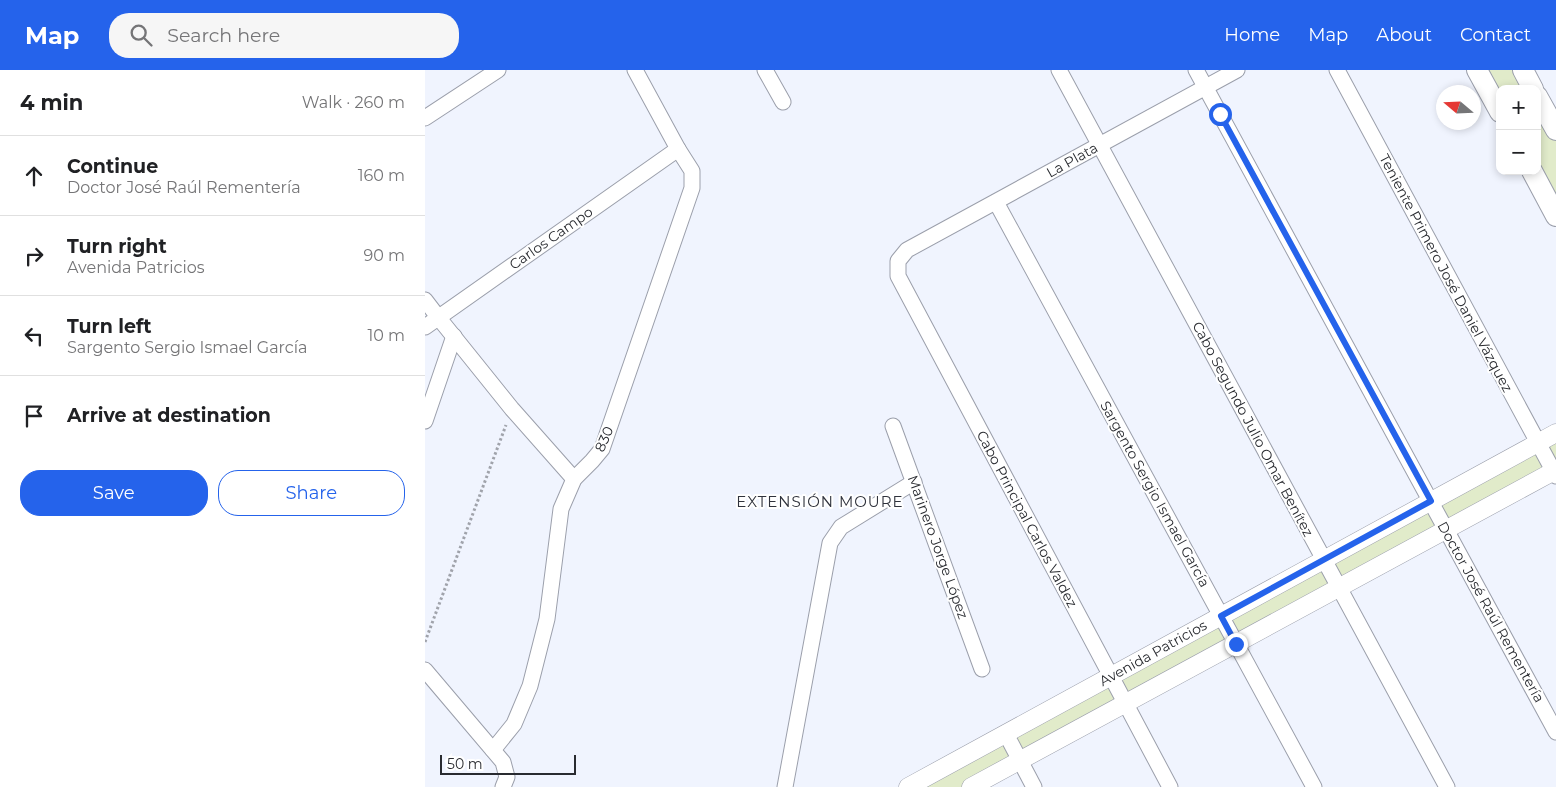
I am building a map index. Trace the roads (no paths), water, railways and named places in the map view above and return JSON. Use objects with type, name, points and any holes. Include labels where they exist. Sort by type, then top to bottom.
[{"type":"main road","points":[[1477,70],[1496,105]]},
{"type":"main road","points":[[1523,70],[1531,85]]},
{"type":"main road","points":[[1541,103],[1556,130]]},
{"type":"main road","points":[[1534,175],[1556,216]]},
{"type":"street","points":[[425,118],[498,70]]},
{"type":"street","points":[[635,70],[678,149]]},
{"type":"street","points":[[765,70],[783,102]]},
{"type":"street","name":"Cabo Segundo Julio Omar Benítez","points":[[1059,70],[1447,787]]},
{"type":"street","name":"Doctor José Raúl Rementería","points":[[1196,70],[1556,732]]},
{"type":"street","name":"La Plata","points":[[907,250],[1237,70]]},
{"type":"street","name":"Teniente Primero José Daniel Vázquez","points":[[1337,70],[1555,473]]},
{"type":"street","name":"Carlos Campo","points":[[425,327],[678,149]]},
{"type":"street","name":"830","points":[[493,750],[514,724],[530,686],[547,619],[561,509],[574,479],[602,449],[691,188],[692,171],[678,149]]},
{"type":"street","name":"Sargento Sergio Ismael García","points":[[996,202],[1314,787]]},
{"type":"street","name":"Cabo Principal Carlos Valdez","points":[[907,250],[898,261],[898,276],[1170,787]]},
{"type":"street","points":[[425,300],[512,409],[574,479]]},
{"type":"street","points":[[425,421],[454,336]]},
{"type":"street","name":"Marinero Jorge López","points":[[893,426],[982,669]]},
{"type":"street","name":"Avenida Patricios","points":[[908,787],[1556,433]]},
{"type":"street","points":[[971,787],[1555,473]]},
{"type":"street","points":[[785,787],[830,543],[841,527],[914,482]]},
{"type":"street","points":[[425,670],[503,762],[505,782]]},
{"type":"street","points":[[1006,734],[1034,787]]},
{"type":"district","name":"EXTENSIÓN MOURE","points":[[820,502]]}]
